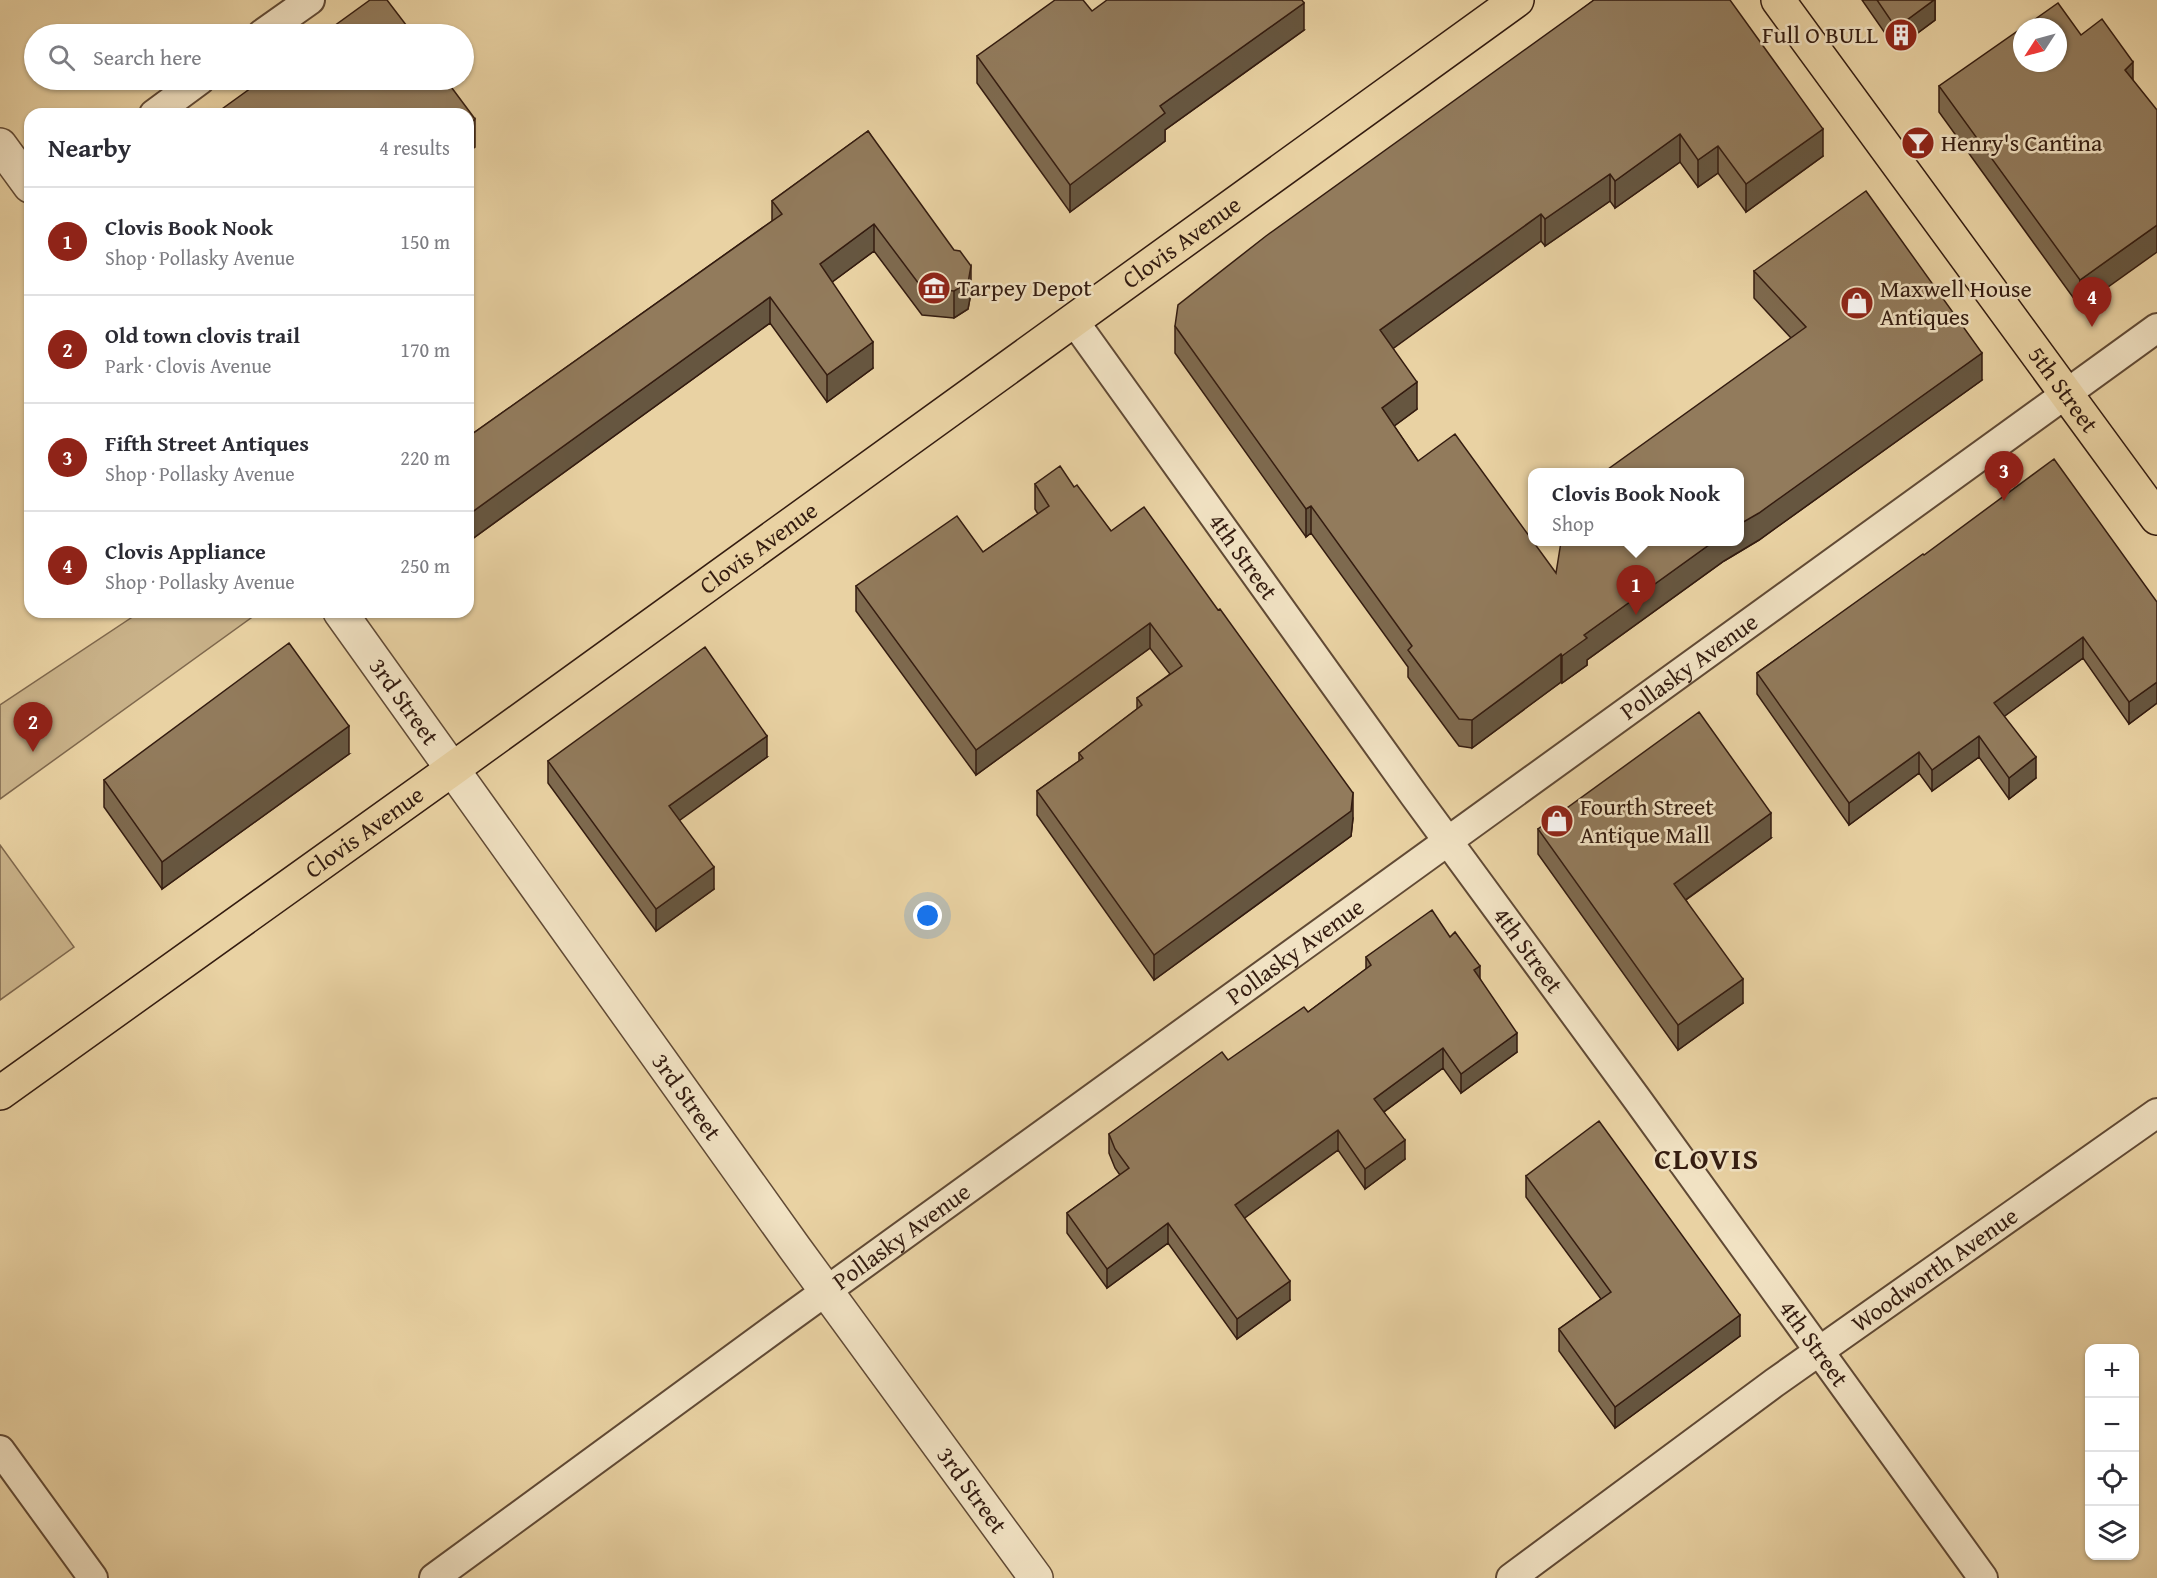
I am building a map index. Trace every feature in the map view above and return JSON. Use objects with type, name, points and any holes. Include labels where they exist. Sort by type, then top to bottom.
[{"type":"main road","name":"Clovis Avenue","points":[[0,1093],[1517,0]]},
{"type":"main road","name":"5th Street","points":[[1778,0],[2157,518]]},
{"type":"street","points":[[276,24],[310,0]]},
{"type":"street","points":[[162,108],[186,90]]},
{"type":"street","points":[[0,145],[24,178]]},
{"type":"street","name":"4th Street","points":[[1074,321],[1983,1578]]},
{"type":"street","name":"Pollasky Avenue","points":[[434,1578],[2157,328]]},
{"type":"street","name":"3rd Street","points":[[344,618],[827,1291],[1036,1578]]},
{"type":"street","name":"Woodworth Avenue","points":[[1511,1578],[1774,1383],[2157,1113]]},
{"type":"street","points":[[0,1450],[93,1578]]},
{"type":"shaded area","points":[[131,618],[251,618],[0,799],[0,705]]},
{"type":"shaded area","points":[[0,845],[74,947],[0,1000]]},
{"type":"building","points":[[370,0],[387,0],[405,24],[337,24]]},
{"type":"building","points":[[1055,0],[1083,0],[1092,11],[1107,0],[1302,0],[1304,3],[1160,106],[1165,113],[1070,185],[977,56]]},
{"type":"building","points":[[1594,0],[1730,0],[1823,129],[1746,184],[1718,146],[1698,160],[1680,134],[1615,181],[1610,174],[1545,219],[1541,214],[1380,330],[1417,382],[1382,408],[1418,461],[1455,434],[1528,534],[1528,546],[1536,546],[1556,573],[1560,546],[1707,546],[1584,635],[1587,638],[1562,656],[1561,654],[1472,720],[1459,719],[1408,650],[1412,646],[1311,506],[1306,509],[1175,326],[1178,305],[1266,236]]},
{"type":"building","points":[[1877,0],[1934,0],[1896,28]]},
{"type":"building","points":[[2058,3],[2081,35],[2102,19],[2133,62],[2125,70],[2157,110],[2157,225],[2080,280],[1939,86],[2013,34],[2013,72],[2067,72],[2067,18],[2037,18]]},
{"type":"building","points":[[248,90],[453,90],[467,108],[223,108]]},
{"type":"building","points":[[868,131],[954,250],[960,251],[971,266],[968,283],[954,291],[922,288],[874,224],[820,264],[873,342],[827,375],[770,297],[474,511],[474,433],[782,214],[772,201]]},
{"type":"building","points":[[1866,191],[1982,353],[1744,522],[1744,468],[1610,468],[1806,327],[1754,271]]},
{"type":"building","points":[[2054,459],[2157,602],[2157,682],[2129,702],[2083,637],[1994,703],[2036,757],[2009,778],[1979,736],[1932,770],[1919,752],[1849,803],[1757,673],[1924,555]]},
{"type":"building","points":[[1060,466],[1074,487],[1077,485],[1111,531],[1144,507],[1353,793],[1351,811],[1154,955],[1037,791],[1083,758],[1079,753],[1142,705],[1137,698],[1182,666],[1150,623],[976,750],[856,586],[957,516],[983,552],[1049,506],[1035,484]]},
{"type":"building","points":[[289,643],[349,726],[162,862],[104,780]]},
{"type":"building","points":[[705,647],[767,736],[669,806],[714,867],[656,909],[548,761]]},
{"type":"building","points":[[1699,712],[1771,813],[1674,884],[1743,979],[1678,1025],[1538,829]]},
{"type":"building","points":[[1432,910],[1450,937],[1455,932],[1480,966],[1474,970],[1517,1033],[1461,1074],[1443,1048],[1374,1099],[1405,1140],[1365,1169],[1338,1130],[1235,1205],[1290,1281],[1237,1319],[1168,1223],[1107,1269],[1067,1213],[1129,1168],[1115,1149],[1109,1134],[1222,1052],[1228,1060],[1304,1007],[1308,1012],[1371,965],[1366,957]]},
{"type":"building","points":[[1599,1121],[1740,1315],[1615,1407],[1559,1329],[1611,1292],[1526,1176]]},
{"type":"place","name":"Full O BULL","points":[[1901,35]]},
{"type":"place","name":"Henry's Cantina","points":[[1918,143]]},
{"type":"place","name":"Tarpey Depot","points":[[934,288]]},
{"type":"place","name":"Maxwell House Antiques","points":[[1857,303]]},
{"type":"place","name":"Clovis Appliance","points":[[2092,327]]},
{"type":"place","name":"Fifth Street Antiques","points":[[2004,501]]},
{"type":"place","name":"Clovis Book Nook","points":[[1636,615]]},
{"type":"place","name":"Old town clovis trail","points":[[33,752]]},
{"type":"place","name":"Fourth Street Antique Mall","points":[[1557,821]]},
{"type":"district","name":"CLOVIS","points":[[1707,1159]]}]
